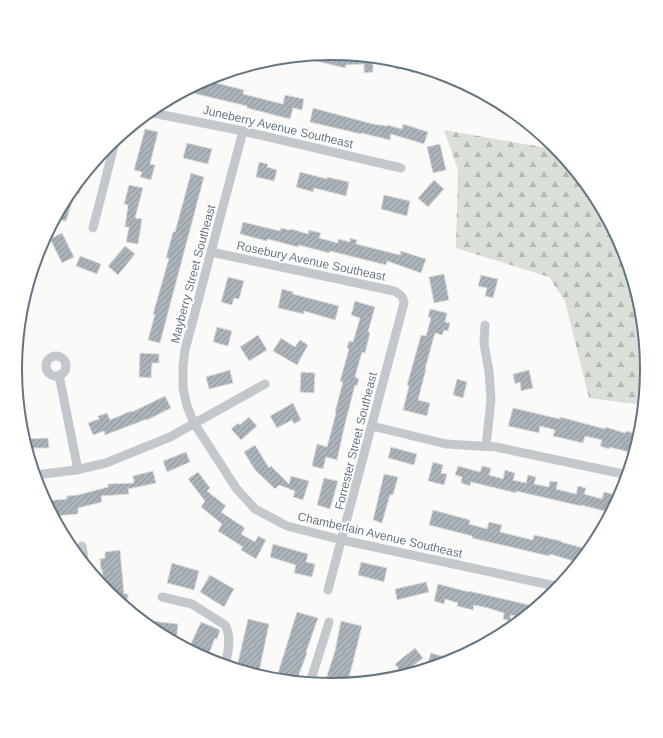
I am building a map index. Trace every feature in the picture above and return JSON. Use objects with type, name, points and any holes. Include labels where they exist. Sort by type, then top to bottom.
[{"type":"street","name":"Juneberry Avenue Southeast","points":[[157,114],[243,131],[401,168]]},
{"type":"street","name":"Mayberry Street Southeast","points":[[194,423],[187,406],[183,388],[185,350],[243,131]]},
{"type":"street","points":[[93,228],[113,150]]},
{"type":"street","name":"Rosebury Avenue Southeast","points":[[211,252],[394,291],[400,293],[403,297]]},
{"type":"street","name":"Forrester Street Southeast","points":[[328,590],[404,303],[403,297]]},
{"type":"street","points":[[485,326],[484,344],[489,371],[491,400],[486,446]]},
{"type":"street","points":[[59,375],[78,470]]},
{"type":"street","points":[[41,474],[78,470],[106,463],[170,438],[265,384]]},
{"type":"street","name":"Chamberlain Avenue Southeast","points":[[194,423],[236,488],[255,509],[287,526],[342,540],[552,586]]},
{"type":"street","points":[[372,426],[446,444],[496,446],[623,474]]},
{"type":"street","points":[[82,546],[84,554]]},
{"type":"street","points":[[162,597],[192,604],[225,625],[228,630],[226,660]]},
{"type":"street","points":[[311,678],[328,622]]},
{"type":"green space","points":[[444,130],[548,148],[577,181],[600,214],[625,270],[635,309],[638,329],[641,369],[638,404],[589,398],[565,301],[549,277],[456,248],[458,170]]},
{"type":"building","points":[[312,60],[352,60],[377,63],[373,63],[373,72],[364,73],[364,64],[346,65],[345,68]]},
{"type":"building","points":[[394,66],[401,67],[397,70]]},
{"type":"building","points":[[215,82],[244,90],[243,94],[283,104],[285,95],[304,99],[302,110],[293,108],[290,119],[247,108],[247,106],[192,93]]},
{"type":"building","points":[[313,108],[373,124],[387,125],[402,129],[403,124],[428,132],[424,144],[391,134],[390,140],[361,134],[310,122]]},
{"type":"building","points":[[145,129],[158,132],[150,164],[155,165],[151,180],[140,177],[142,172],[134,170]]},
{"type":"building","points":[[187,143],[212,149],[208,164],[183,158]]},
{"type":"building","points":[[440,144],[446,170],[433,173],[427,147]]},
{"type":"building","points":[[259,162],[268,164],[267,167],[277,170],[274,181],[256,177]]},
{"type":"building","points":[[300,172],[327,179],[327,177],[349,182],[346,196],[314,188],[313,192],[296,187]]},
{"type":"building","points":[[191,173],[204,177],[160,343],[148,340],[155,314],[153,314],[169,258],[166,258],[173,232],[175,232]]},
{"type":"building","points":[[434,180],[444,189],[428,207],[418,198]]},
{"type":"building","points":[[129,185],[143,188],[135,218],[142,219],[138,244],[126,242],[129,227],[125,227],[128,205],[124,204]]},
{"type":"building","points":[[384,195],[410,201],[407,216],[381,209]]},
{"type":"building","points":[[73,198],[66,221],[60,219]]},
{"type":"building","points":[[243,222],[280,231],[281,228],[291,229],[308,234],[309,230],[321,233],[319,238],[338,243],[338,239],[350,242],[350,238],[357,240],[356,244],[400,255],[401,251],[426,259],[421,273],[387,261],[386,265],[330,251],[329,253],[299,245],[298,247],[268,239],[267,241],[240,234]]},
{"type":"building","points":[[62,233],[74,257],[62,263],[51,240]]},
{"type":"building","points":[[125,246],[135,254],[118,275],[108,266]]},
{"type":"building","points":[[80,256],[101,264],[97,274],[76,266]]},
{"type":"building","points":[[444,274],[449,300],[434,303],[429,277]]},
{"type":"building","points":[[481,275],[498,279],[493,298],[485,296],[487,288],[478,286]]},
{"type":"building","points":[[228,277],[244,281],[239,299],[234,298],[232,305],[221,302]]},
{"type":"building","points":[[282,289],[293,292],[293,294],[339,306],[335,320],[304,311],[304,314],[278,308]]},
{"type":"building","points":[[355,301],[375,307],[368,332],[370,333],[365,353],[362,352],[355,377],[359,379],[357,386],[355,385],[337,460],[326,457],[323,469],[312,466],[317,444],[327,447],[336,413],[343,382],[340,381],[349,349],[347,348],[349,341],[353,342],[360,318],[351,315]]},
{"type":"building","points":[[430,309],[447,313],[445,322],[450,323],[448,331],[444,330],[442,335],[435,333],[425,369],[418,400],[430,403],[427,416],[403,410],[409,386],[407,385],[421,335],[426,336],[431,318],[428,317]]},
{"type":"building","points":[[217,327],[232,331],[228,346],[213,342]]},
{"type":"building","points":[[258,335],[267,350],[249,361],[240,347]]},
{"type":"building","points":[[281,338],[295,347],[300,340],[308,345],[297,365],[273,351]]},
{"type":"building","points":[[140,353],[159,354],[159,363],[152,363],[151,378],[139,377]]},
{"type":"building","points":[[230,370],[233,383],[209,389],[206,377]]},
{"type":"building","points":[[529,370],[533,388],[521,391],[520,382],[515,384],[513,374]]},
{"type":"building","points":[[301,372],[315,373],[314,393],[300,392]]},
{"type":"building","points":[[457,379],[467,382],[463,398],[453,395]]},
{"type":"building","points":[[165,396],[171,408],[147,420],[105,435],[104,431],[93,435],[88,423],[99,419],[98,416],[107,413],[110,420],[131,411],[132,412]]},
{"type":"building","points":[[293,403],[301,420],[294,424],[292,420],[277,428],[270,416]]},
{"type":"building","points":[[513,408],[560,419],[560,417],[605,429],[605,427],[625,433],[626,431],[634,433],[629,452],[600,446],[602,440],[585,436],[583,443],[553,436],[555,430],[540,426],[539,433],[508,426]]},
{"type":"building","points":[[249,417],[257,426],[241,440],[231,429],[238,423],[240,425]]},
{"type":"building","points":[[48,438],[49,448],[33,448],[30,439]]},
{"type":"building","points":[[255,445],[269,468],[271,466],[289,484],[291,476],[309,481],[303,500],[293,497],[295,491],[279,485],[275,489],[255,470],[244,452]]},
{"type":"building","points":[[391,447],[417,454],[414,465],[388,458]]},
{"type":"building","points":[[186,452],[190,462],[167,472],[163,461]]},
{"type":"building","points":[[433,462],[443,465],[441,473],[447,474],[444,485],[428,481]]},
{"type":"building","points":[[458,466],[480,472],[482,466],[491,468],[489,475],[503,479],[505,470],[515,473],[513,480],[526,483],[528,475],[536,477],[534,484],[549,487],[550,481],[558,482],[556,489],[576,494],[578,486],[586,488],[584,494],[602,499],[604,492],[613,494],[606,512],[471,482],[470,486],[461,483],[462,477],[455,475]]},
{"type":"building","points":[[153,471],[156,483],[128,489],[129,494],[101,496],[102,502],[78,508],[78,514],[59,516],[52,500],[67,499],[67,496],[78,495],[108,487],[108,484],[134,483],[133,476]]},
{"type":"building","points":[[198,472],[210,488],[207,491],[226,506],[221,512],[245,528],[241,534],[255,542],[258,536],[266,540],[256,559],[241,550],[243,547],[218,531],[222,524],[201,507],[205,501],[188,479]]},
{"type":"building","points":[[384,474],[398,477],[393,495],[390,495],[382,523],[373,520]]},
{"type":"building","points":[[324,478],[338,481],[330,509],[317,505]]},
{"type":"building","points":[[433,510],[470,520],[469,524],[487,529],[489,522],[502,525],[500,532],[533,540],[534,535],[584,548],[574,561],[550,554],[549,556],[472,538],[472,536],[429,525]]},
{"type":"building","points":[[273,544],[308,554],[306,562],[315,564],[312,577],[294,573],[296,565],[270,557]]},
{"type":"building","points":[[120,550],[124,594],[128,594],[127,602],[103,577],[100,559],[105,558],[105,552]]},
{"type":"building","points":[[361,562],[387,568],[384,582],[358,575]]},
{"type":"building","points":[[172,563],[199,571],[194,590],[167,583]]},
{"type":"building","points":[[210,575],[234,589],[224,607],[200,592]]},
{"type":"building","points":[[426,582],[429,592],[397,600],[395,589]]},
{"type":"building","points":[[438,584],[532,606],[518,617],[511,615],[510,621],[503,619],[504,613],[488,608],[474,605],[473,610],[457,606],[458,603],[445,599],[444,604],[434,601]]},
{"type":"building","points":[[297,612],[318,618],[298,677],[278,673]]},
{"type":"building","points":[[248,619],[269,624],[259,670],[238,664]]},
{"type":"building","points":[[153,621],[178,624],[177,637]]},
{"type":"building","points":[[341,621],[362,626],[349,678],[326,678],[335,651]]},
{"type":"building","points":[[201,622],[220,630],[209,653],[191,645]]},
{"type":"building","points":[[415,648],[423,658],[410,668],[400,671],[395,664]]},
{"type":"building","points":[[431,653],[445,657],[431,662],[428,663]]}]
